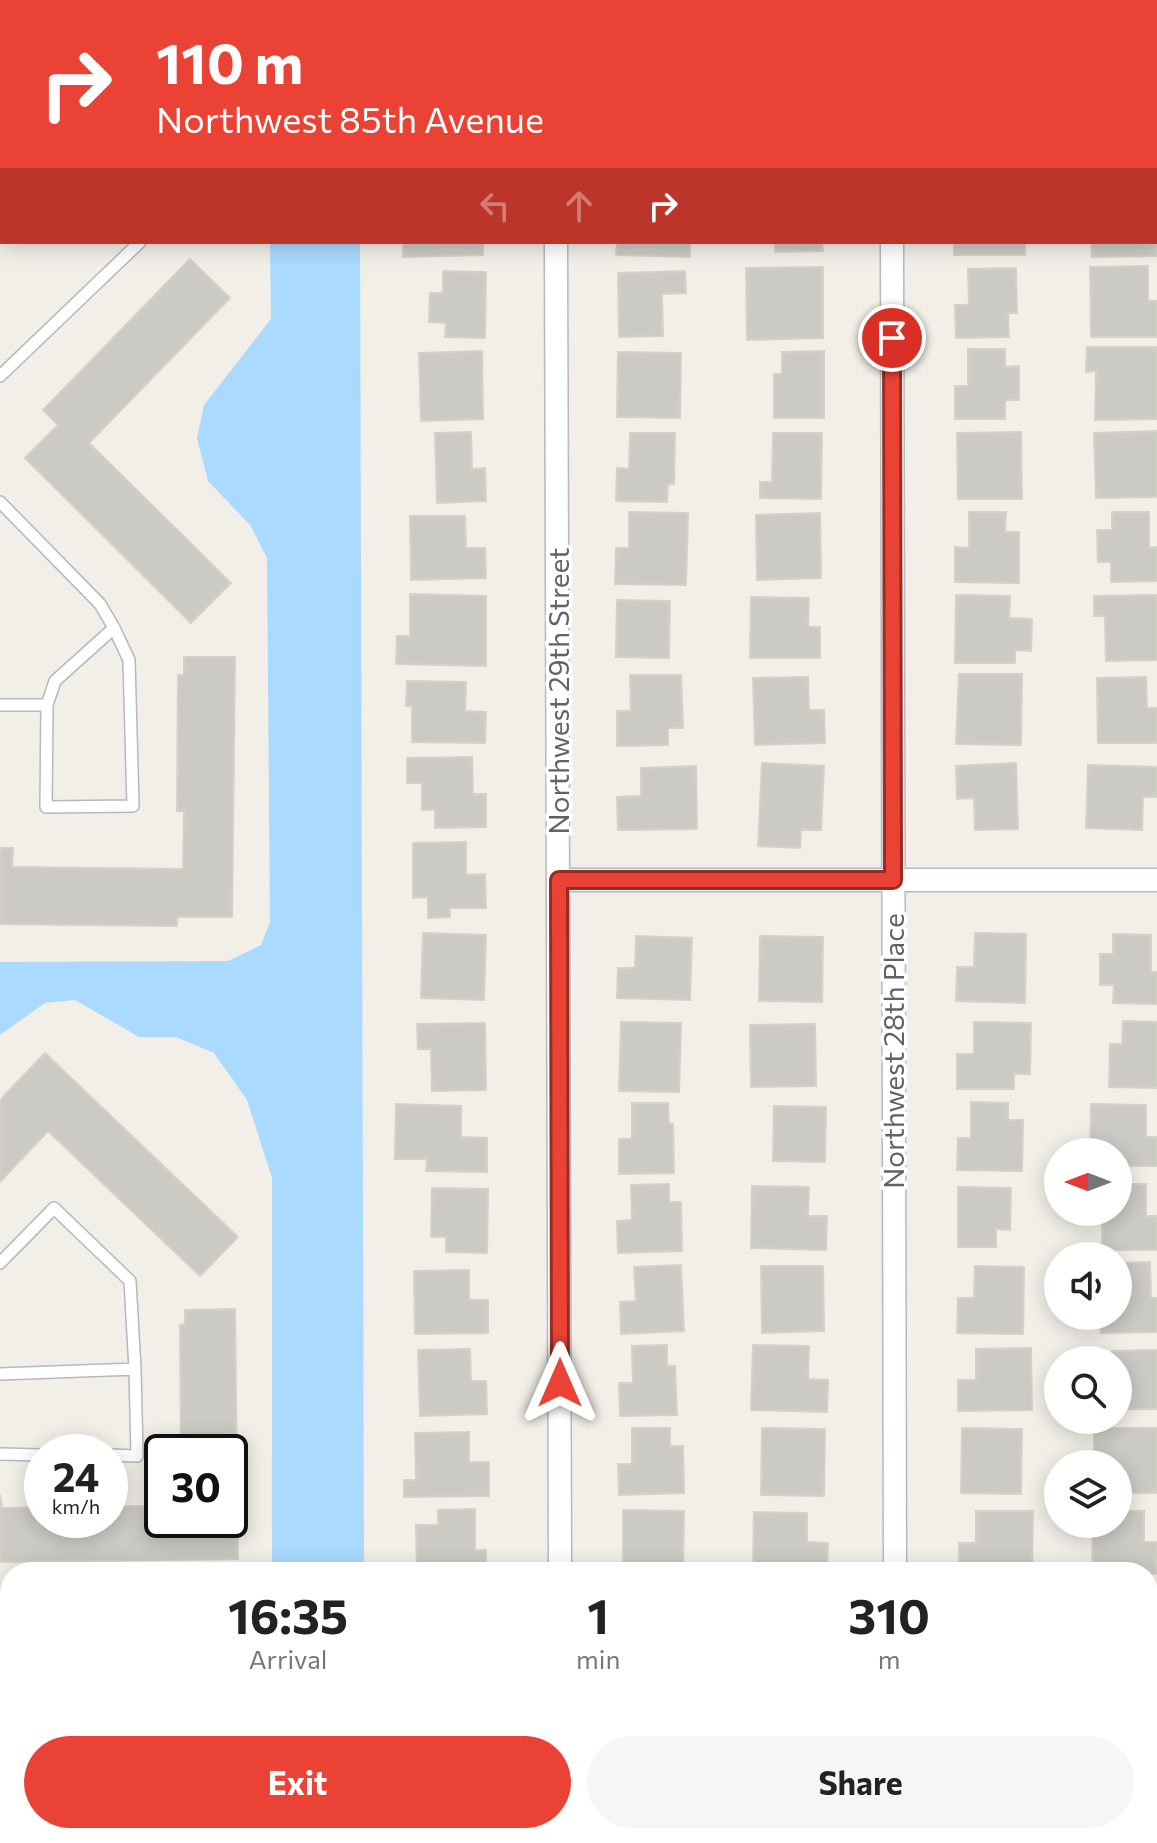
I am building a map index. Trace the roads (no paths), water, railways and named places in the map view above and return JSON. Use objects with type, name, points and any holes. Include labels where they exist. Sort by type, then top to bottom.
[{"type":"street","name":"Northwest 29th Street","points":[[556,244],[560,1562]]},
{"type":"street","name":"Northwest 28th Place","points":[[892,244],[895,1562]]},
{"type":"street","points":[[559,880],[1157,880]]},
{"type":"lane","points":[[0,376],[138,244]]},
{"type":"lane","points":[[0,502],[100,604],[114,628],[129,660],[133,806],[46,807],[47,705],[55,681],[114,628]]},
{"type":"lane","points":[[0,705],[47,705]]},
{"type":"lane","points":[[0,1263],[54,1208],[130,1281],[137,1456],[128,1456]]},
{"type":"lane","points":[[0,1374],[135,1369]]},
{"type":"lane","points":[[0,1454],[24,1455]]},
{"type":"water","points":[[270,244],[360,244],[364,1562],[272,1562],[272,1178],[247,1100],[214,1053],[176,1037],[139,1037],[75,1000],[45,1003],[0,1035],[0,962],[228,961],[261,945],[270,922],[267,558],[250,525],[208,481],[197,438],[204,405],[271,319]]}]
